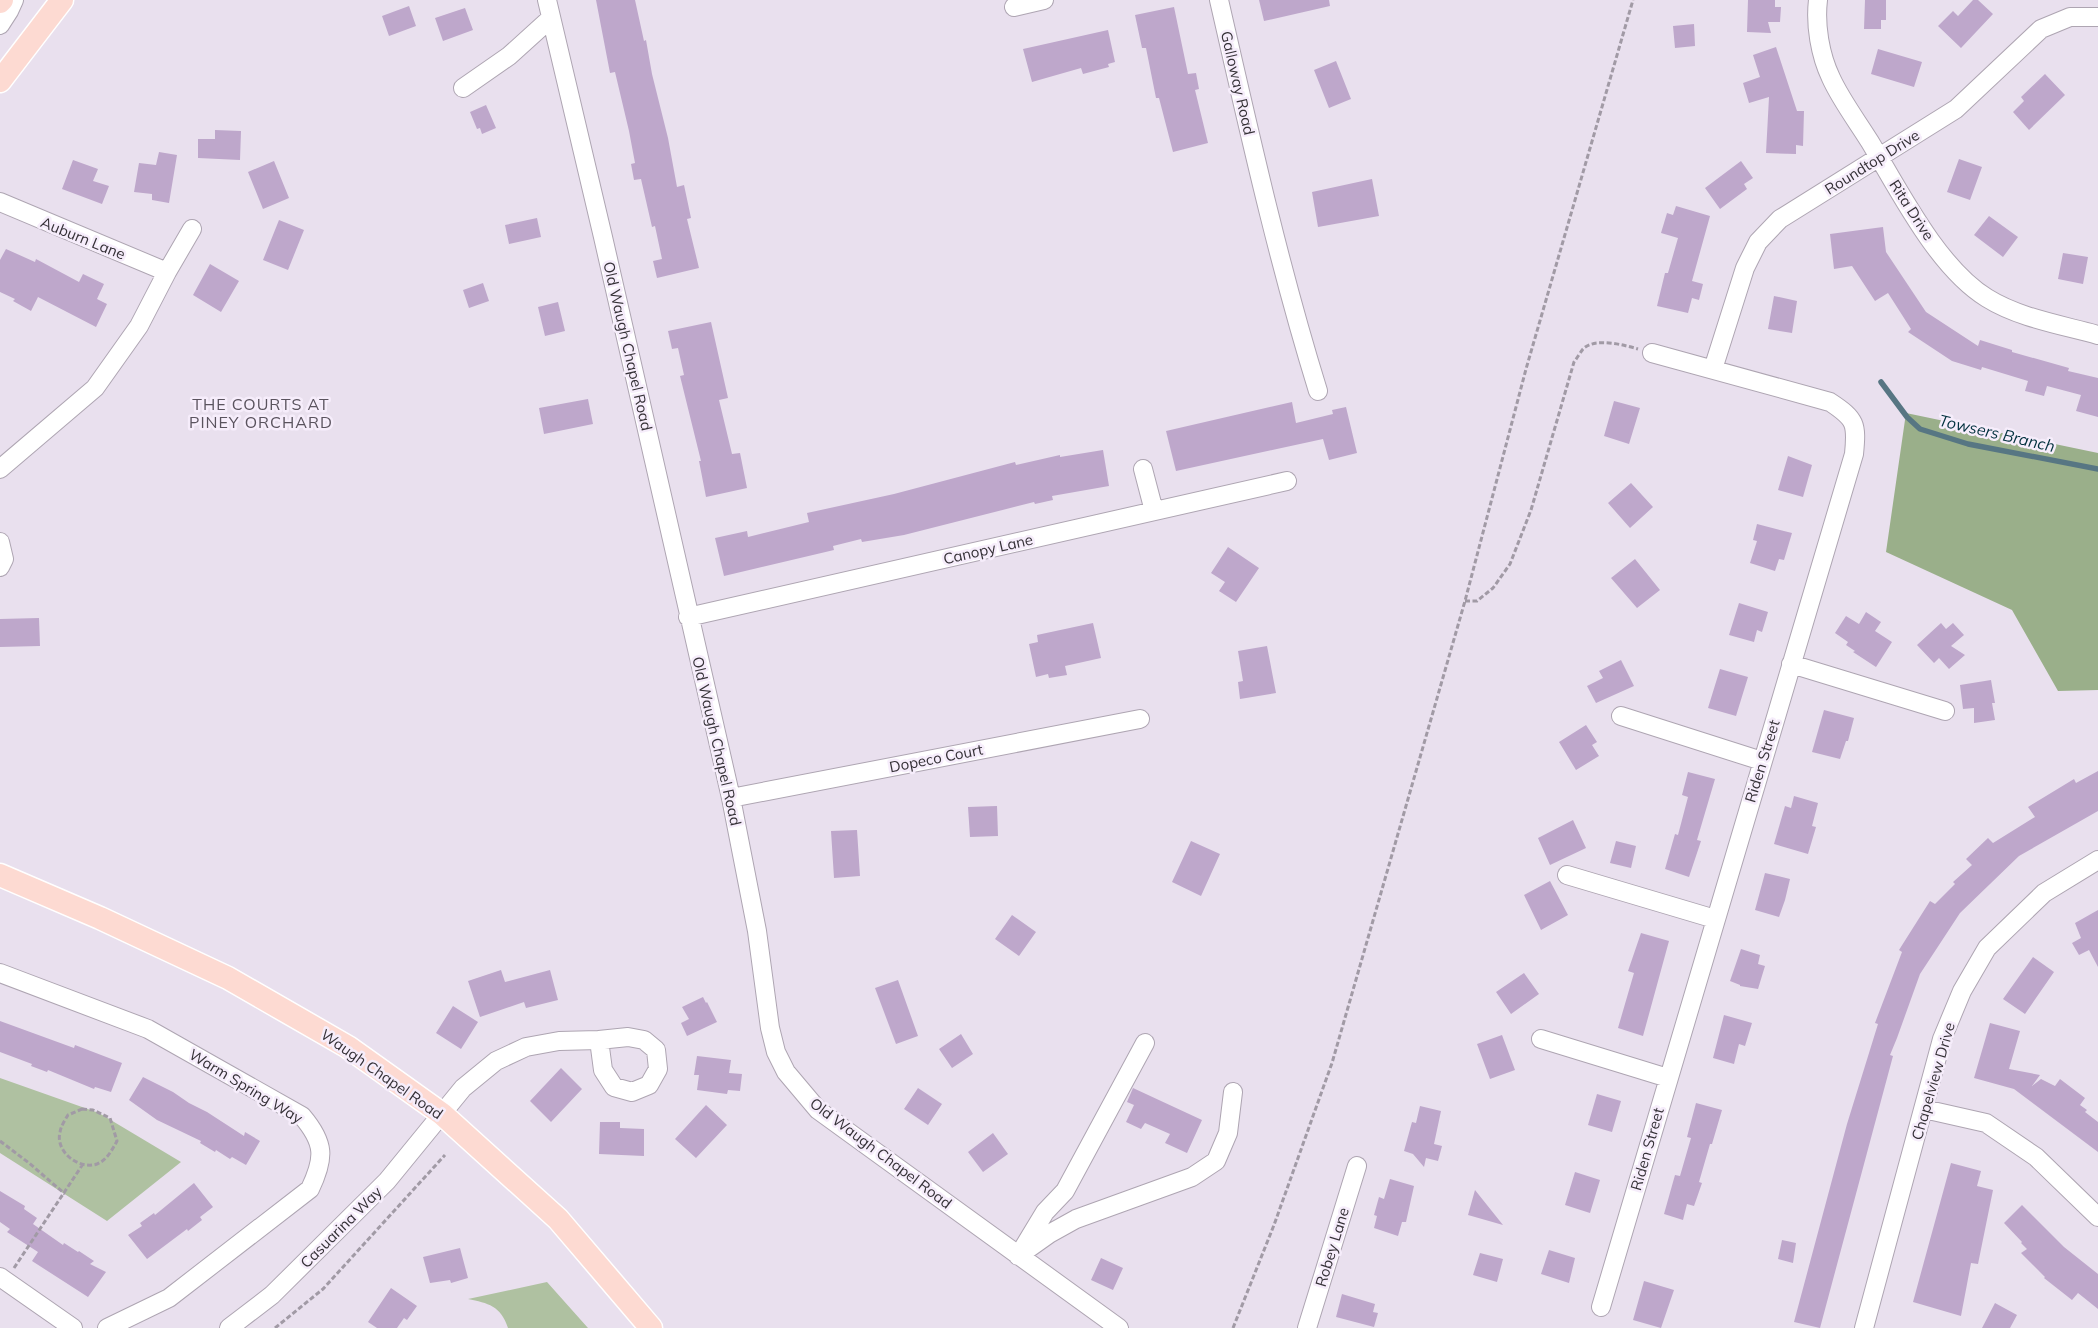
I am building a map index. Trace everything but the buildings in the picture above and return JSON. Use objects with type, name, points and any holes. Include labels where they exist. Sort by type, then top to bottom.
[{"type":"main road","points":[[0,81],[62,0]]},
{"type":"main road","name":"Waugh Chapel Road","points":[[0,875],[100,918],[228,978],[348,1047],[442,1114],[558,1219],[651,1328]]},
{"type":"street","points":[[0,25],[10,11],[14,0]]},
{"type":"street","name":"Old Waugh Chapel Road","points":[[547,0],[731,798],[756,931],[770,1028],[776,1052],[786,1072],[818,1110],[1118,1328]]},
{"type":"street","points":[[1014,7],[1044,0]]},
{"type":"street","name":"Galloway Road","points":[[1219,0],[1257,166],[1299,331],[1318,391]]},
{"type":"street","name":"Rita Drive","points":[[1818,0],[1817,12],[1821,47],[1831,77],[1923,229],[1955,274],[1987,299],[2003,306],[2020,313],[2098,335]]},
{"type":"street","name":"Roundtop Drive","points":[[1713,368],[1744,268],[1758,242],[1780,219],[1956,109],[2041,29],[2070,17],[2098,17]]},
{"type":"street","points":[[463,88],[508,56],[551,18]]},
{"type":"street","name":"Auburn Lane","points":[[0,202],[167,272]]},
{"type":"street","points":[[0,470],[95,388],[139,326],[192,229]]},
{"type":"street","name":"Riden Street","points":[[1601,1307],[1854,454],[1856,432],[1848,414],[1830,402],[1713,368],[1652,353]]},
{"type":"street","points":[[1143,469],[1154,511]]},
{"type":"street","name":"Canopy Lane","points":[[688,617],[1287,480]]},
{"type":"street","points":[[0,542],[4,559],[0,567]]},
{"type":"street","points":[[1791,664],[1945,711]]},
{"type":"street","points":[[1621,716],[1762,761]]},
{"type":"street","name":"Dopeco Court","points":[[731,798],[1140,719]]},
{"type":"street","name":"Chapelview Drive","points":[[1864,1328],[1942,1039],[1962,991],[1987,948],[2044,893],[2098,860]]},
{"type":"street","points":[[1567,875],[1715,918]]},
{"type":"street","name":"Warm Spring Way","points":[[0,973],[148,1029],[302,1116],[316,1132],[321,1152],[319,1172],[310,1190],[169,1298],[107,1328]]},
{"type":"street","points":[[1541,1039],[1668,1078]]},
{"type":"street","name":"Casuarina Way","points":[[229,1328],[272,1295],[386,1181],[469,1083],[496,1061],[526,1047],[559,1041],[599,1040]]},
{"type":"street","points":[[1018,1256],[1045,1212],[1065,1191],[1145,1043]]},
{"type":"street","points":[[1018,1256],[1049,1234],[1076,1219],[1192,1177],[1216,1161],[1228,1134],[1233,1092]]},
{"type":"street","points":[[1924,1109],[1986,1124],[2036,1157],[2098,1217]]},
{"type":"street","name":"Robey Lane","points":[[1307,1328],[1357,1166]]},
{"type":"street","points":[[1,1278],[72,1328]]},
{"type":"path","points":[[1233,1328],[1274,1226],[1332,1063],[1465,601],[1526,369],[1633,0]]},
{"type":"path","points":[[1465,601],[1477,601],[1493,588],[1510,564],[1531,510],[1574,362],[1585,347],[1600,342],[1618,343],[1652,353]]},
{"type":"path","points":[[82,1109],[93,1110],[110,1118],[117,1141],[107,1157],[98,1163],[83,1164],[75,1162],[65,1153],[60,1144],[59,1133],[68,1115],[82,1109]]},
{"type":"path","points":[[0,1141],[65,1194]]},
{"type":"path","points":[[275,1328],[323,1289],[445,1155]]},
{"type":"path","points":[[1,1278],[11,1266],[14,1268],[65,1194],[83,1164]]},
{"type":"green space","points":[[1906,413],[2098,453],[2098,690],[2058,691],[2012,610],[1886,552]]},
{"type":"green space","points":[[0,1078],[99,1113],[181,1162],[107,1221],[0,1153]]},
{"type":"green space","points":[[547,1282],[588,1328],[508,1328],[498,1310],[488,1304],[468,1299]]},
{"type":"waterway","name":"Towsers Branch","points":[[1881,382],[1907,417],[1920,429],[1968,444],[2098,469]]},
{"type":"district","name":"THE COURTS AT PINEY ORCHARD","points":[[261,413]]}]
